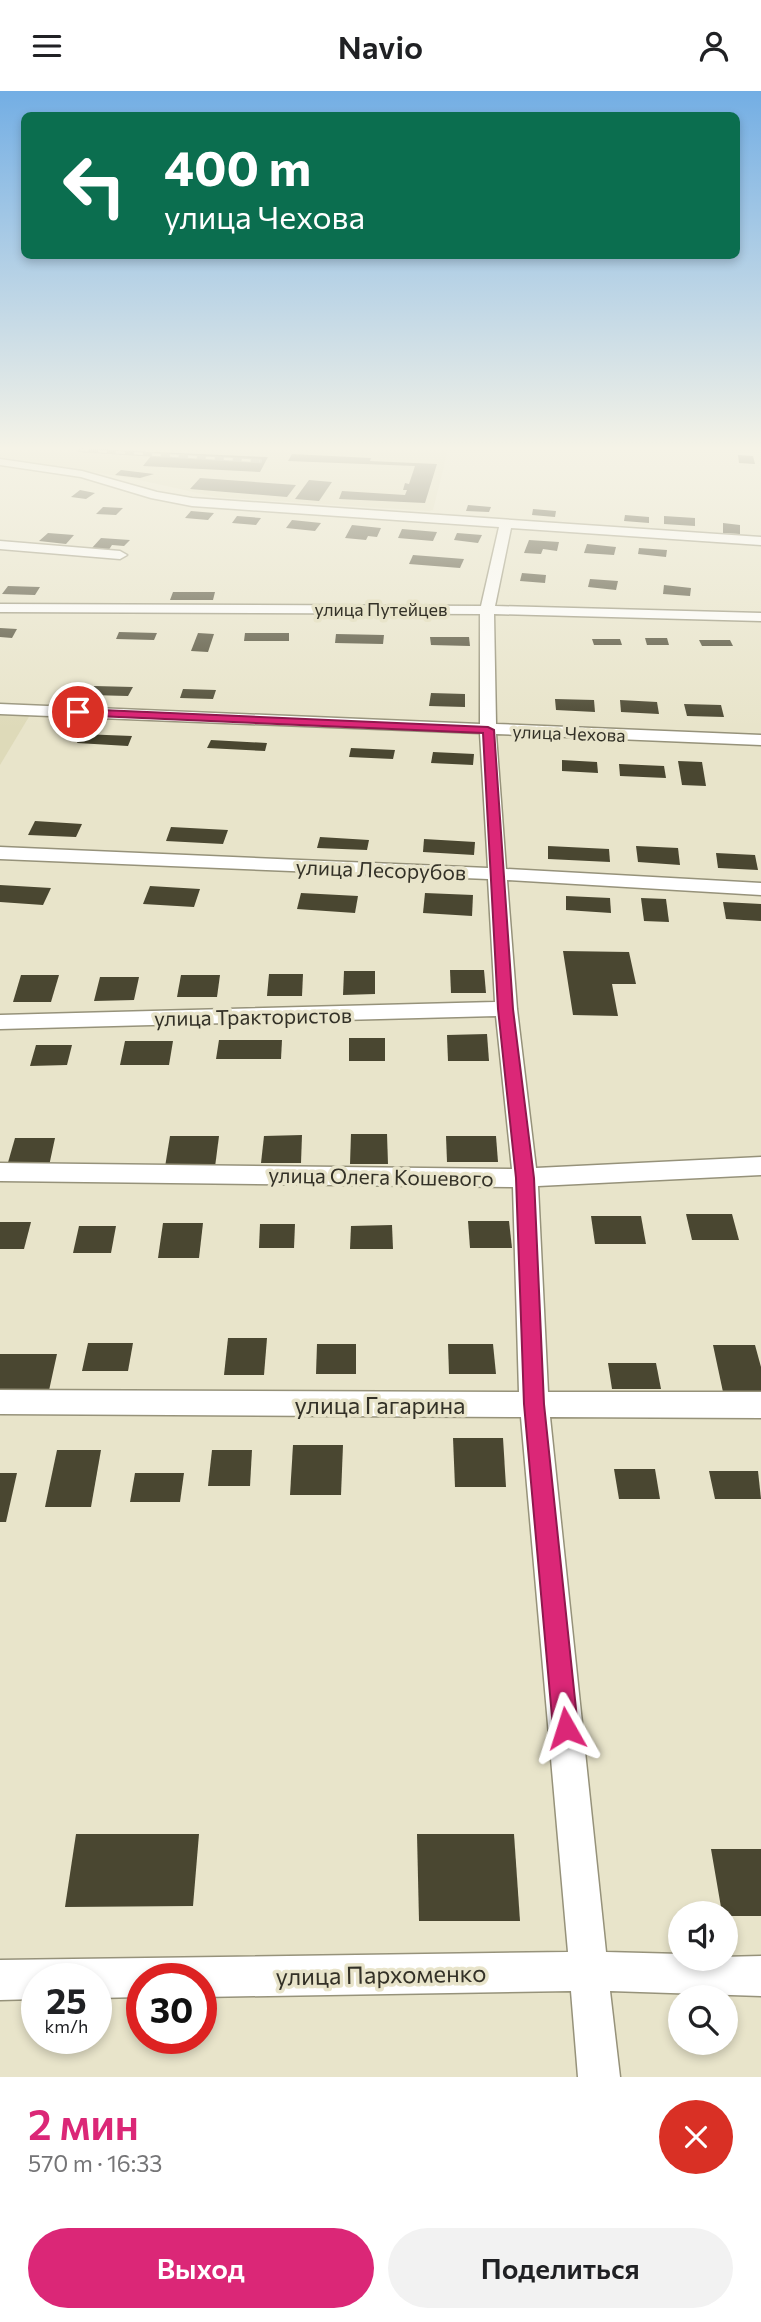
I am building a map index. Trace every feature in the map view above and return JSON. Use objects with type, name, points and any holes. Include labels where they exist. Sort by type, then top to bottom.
[{"type":"street","points":[[502,543],[487,610],[488,730],[506,1009],[525,1178],[534,1404],[599,2077]]},
{"type":"street","points":[[0,545],[120,555]]},
{"type":"street","name":"улица Путейцев","points":[[0,608],[487,610],[761,617]]},
{"type":"street","name":"улица Чехова","points":[[0,709],[760,744]]},
{"type":"street","name":"улица Лесорубов","points":[[0,853],[499,874],[761,889]]},
{"type":"street","name":"улица Трактористов","points":[[0,1022],[506,1009]]},
{"type":"street","name":"улица Олега Кошевого","points":[[0,1172],[525,1178],[761,1166]]},
{"type":"street","name":"улица Гагарина","points":[[0,1402],[761,1405]]},
{"type":"street","name":"улица Пархоменко","points":[[0,1980],[589,1971],[761,1976]]},
{"type":"shaded area","points":[[0,714],[30,715],[0,765]]},
{"type":"building","points":[[97,543],[127,543],[124,546],[112,545],[108,551],[91,549]]},
{"type":"building","points":[[528,543],[559,543],[557,551],[543,549],[541,554],[524,553]]},
{"type":"building","points":[[587,544],[616,547],[614,555],[584,553]]},
{"type":"building","points":[[639,548],[667,550],[666,557],[638,554]]},
{"type":"building","points":[[413,555],[464,559],[460,568],[409,564]]},
{"type":"building","points":[[522,573],[546,575],[545,583],[520,581]]},
{"type":"building","points":[[590,579],[618,581],[616,590],[588,587]]},
{"type":"building","points":[[664,585],[691,588],[690,596],[663,594]]},
{"type":"building","points":[[8,586],[40,587],[35,595],[2,594]]},
{"type":"building","points":[[173,592],[215,592],[213,600],[170,600]]},
{"type":"building","points":[[0,628],[17,629],[12,638],[0,637]]},
{"type":"building","points":[[119,632],[157,633],[154,640],[116,639]]},
{"type":"building","points":[[198,633],[214,634],[208,652],[191,651]]},
{"type":"building","points":[[245,633],[289,633],[289,641],[244,641]]},
{"type":"building","points":[[336,634],[384,635],[383,644],[335,643]]},
{"type":"building","points":[[430,637],[469,637],[470,646],[431,645]]},
{"type":"building","points":[[645,638],[667,638],[669,645],[647,645]]},
{"type":"building","points":[[592,639],[620,639],[622,645],[594,645]]},
{"type":"building","points":[[699,640],[730,640],[733,646],[702,646]]},
{"type":"building","points":[[94,686],[133,687],[128,696],[90,695]]},
{"type":"building","points":[[183,689],[216,690],[213,699],[180,698]]},
{"type":"building","points":[[431,693],[465,694],[465,707],[429,706]]},
{"type":"building","points":[[555,699],[594,700],[595,712],[556,710]]},
{"type":"building","points":[[620,700],[657,702],[659,714],[621,712]]},
{"type":"building","points":[[684,704],[721,705],[724,717],[687,716]]},
{"type":"building","points":[[81,734],[132,736],[128,746],[77,743]]},
{"type":"building","points":[[211,740],[267,743],[265,751],[207,748]]},
{"type":"building","points":[[351,748],[395,750],[393,759],[349,757]]},
{"type":"building","points":[[433,752],[474,754],[473,765],[431,763]]},
{"type":"building","points":[[562,760],[597,762],[598,773],[562,771]]},
{"type":"building","points":[[678,761],[702,762],[706,786],[682,785]]},
{"type":"building","points":[[619,764],[664,766],[666,778],[620,776]]},
{"type":"building","points":[[35,821],[82,824],[76,837],[28,835]]},
{"type":"building","points":[[171,827],[228,830],[223,844],[166,841]]},
{"type":"building","points":[[320,837],[369,840],[367,850],[317,848]]},
{"type":"building","points":[[424,839],[475,842],[474,855],[423,852]]},
{"type":"building","points":[[548,846],[609,849],[610,862],[548,859]]},
{"type":"building","points":[[636,846],[678,848],[680,865],[638,862]]},
{"type":"building","points":[[716,853],[755,855],[758,870],[718,868]]},
{"type":"building","points":[[0,885],[51,888],[43,905],[0,902]]},
{"type":"building","points":[[150,886],[200,889],[194,907],[143,904]]},
{"type":"building","points":[[301,893],[358,896],[355,913],[297,909]]},
{"type":"building","points":[[425,893],[473,895],[472,916],[423,913]]},
{"type":"building","points":[[566,896],[610,898],[611,913],[566,910]]},
{"type":"building","points":[[641,898],[666,899],[669,922],[644,921]]},
{"type":"building","points":[[723,902],[761,904],[761,921],[726,919]]},
{"type":"building","points":[[563,951],[629,952],[636,984],[612,984],[618,1016],[573,1015]]},
{"type":"building","points":[[450,970],[484,970],[486,993],[451,993]]},
{"type":"building","points":[[344,971],[375,971],[375,994],[343,995]]},
{"type":"building","points":[[269,974],[303,974],[302,996],[267,996]]},
{"type":"building","points":[[21,975],[59,975],[51,1002],[13,1002]]},
{"type":"building","points":[[181,975],[220,975],[217,997],[177,997]]},
{"type":"building","points":[[100,977],[139,977],[134,1000],[94,1001]]},
{"type":"building","points":[[487,1034],[489,1061],[448,1061],[447,1035]]},
{"type":"building","points":[[349,1038],[385,1038],[385,1061],[349,1061]]},
{"type":"building","points":[[219,1040],[282,1040],[281,1059],[216,1059]]},
{"type":"building","points":[[125,1041],[173,1041],[169,1065],[120,1065]]},
{"type":"building","points":[[36,1045],[72,1045],[67,1065],[30,1066]]},
{"type":"building","points":[[351,1134],[387,1134],[388,1164],[350,1164]]},
{"type":"building","points":[[302,1135],[301,1163],[261,1163],[264,1136]]},
{"type":"building","points":[[170,1136],[219,1136],[215,1167],[165,1167]]},
{"type":"building","points":[[446,1136],[496,1136],[498,1162],[447,1162]]},
{"type":"building","points":[[15,1138],[55,1138],[49,1166],[7,1166]]},
{"type":"building","points":[[686,1214],[732,1214],[739,1240],[692,1240]]},
{"type":"building","points":[[591,1216],[641,1216],[646,1244],[595,1244]]},
{"type":"building","points":[[468,1221],[509,1221],[512,1248],[470,1248]]},
{"type":"building","points":[[0,1222],[31,1222],[24,1249],[0,1249]]},
{"type":"building","points":[[163,1223],[203,1223],[199,1258],[158,1258]]},
{"type":"building","points":[[260,1224],[295,1224],[294,1248],[259,1248]]},
{"type":"building","points":[[392,1225],[393,1249],[350,1249],[351,1226]]},
{"type":"building","points":[[79,1226],[116,1226],[111,1253],[73,1253]]},
{"type":"building","points":[[228,1338],[267,1338],[264,1375],[224,1375]]},
{"type":"building","points":[[88,1343],[133,1343],[128,1371],[82,1371]]},
{"type":"building","points":[[317,1344],[356,1344],[356,1374],[316,1374]]},
{"type":"building","points":[[448,1344],[493,1344],[496,1374],[449,1374]]},
{"type":"building","points":[[713,1345],[755,1345],[761,1367],[761,1392],[723,1392]]},
{"type":"building","points":[[0,1354],[57,1354],[48,1395],[0,1395]]},
{"type":"building","points":[[608,1363],[656,1363],[661,1389],[612,1389]]},
{"type":"building","points":[[453,1438],[503,1438],[506,1487],[455,1487]]},
{"type":"building","points":[[293,1445],[343,1445],[341,1495],[290,1495]]},
{"type":"building","points":[[57,1450],[101,1450],[91,1507],[45,1507]]},
{"type":"building","points":[[212,1450],[252,1450],[250,1486],[208,1486]]},
{"type":"building","points":[[614,1469],[655,1469],[660,1499],[619,1499]]},
{"type":"building","points":[[709,1471],[758,1471],[761,1499],[715,1499]]},
{"type":"building","points":[[0,1473],[17,1473],[6,1522],[0,1522]]},
{"type":"building","points":[[135,1473],[184,1473],[180,1502],[130,1502]]},
{"type":"building","points":[[76,1834],[199,1834],[193,1906],[65,1907]]},
{"type":"building","points":[[417,1834],[514,1834],[520,1921],[419,1921]]},
{"type":"building","points":[[711,1849],[761,1849],[761,1916],[738,1916],[738,1901],[720,1901]]},
{"type":"route","points":[[78,712],[488,730],[506,1009],[525,1178],[534,1404],[566,1728]]}]
